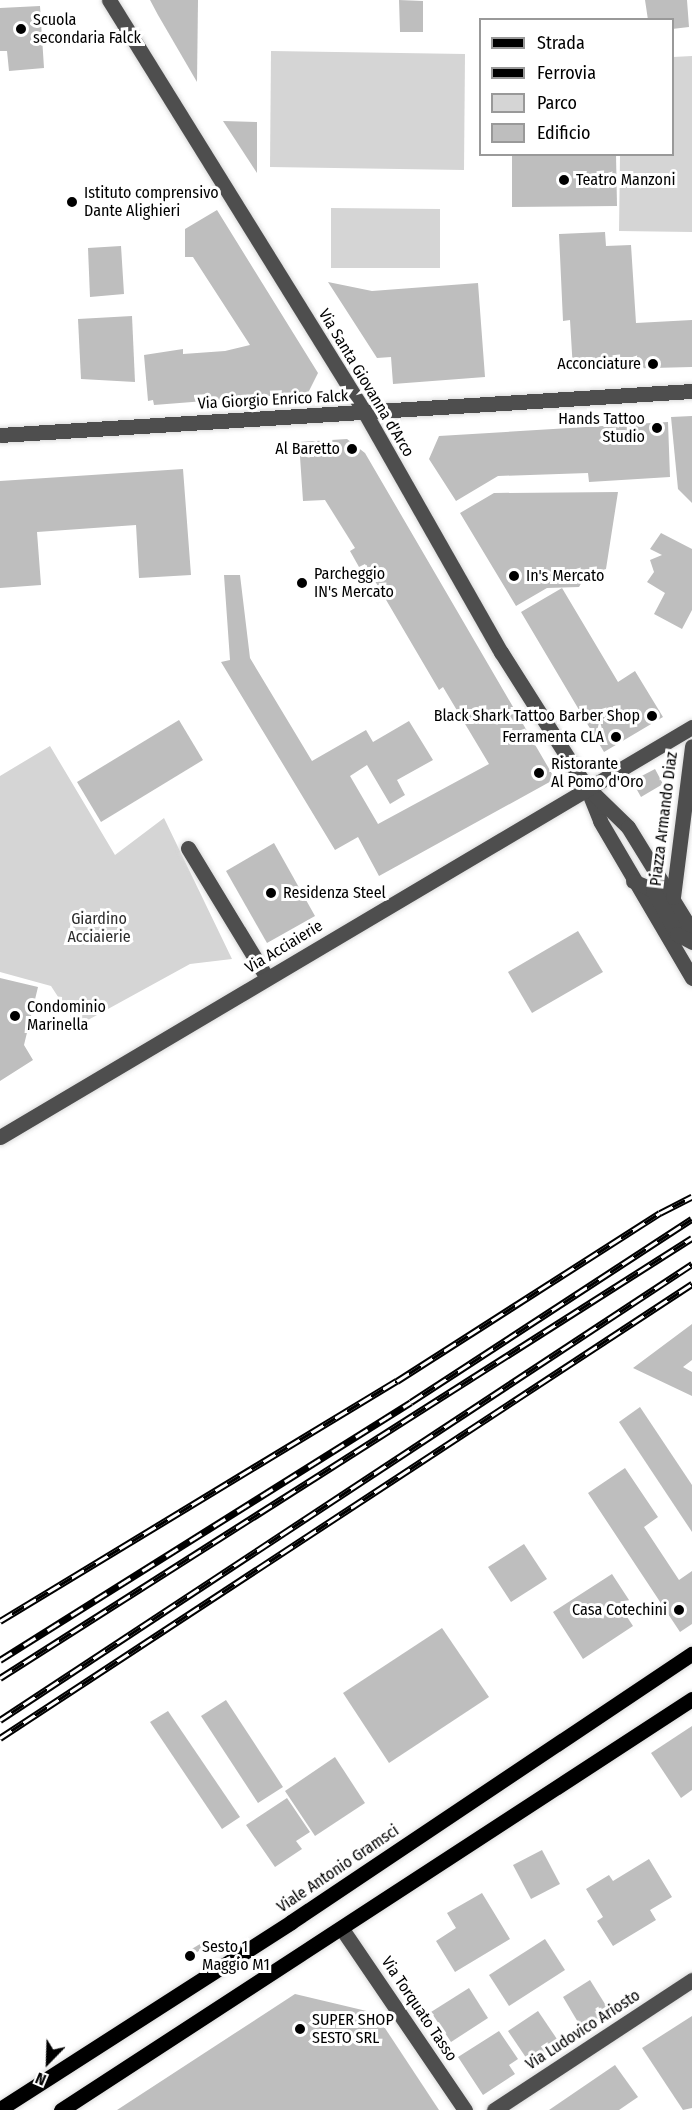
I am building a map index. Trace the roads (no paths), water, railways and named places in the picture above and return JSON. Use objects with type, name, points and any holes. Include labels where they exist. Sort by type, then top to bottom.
[{"type":"main road","name":"Viale Antonio Gramsci","points":[[0,2109],[291,1922],[692,1654]]},
{"type":"main road","points":[[61,2110],[692,1700]]},
{"type":"street","name":"Via Santa Giovanna d'Arco","points":[[109,0],[365,413],[501,652],[587,788]]},
{"type":"street","name":"Via Giorgio Enrico Falck","points":[[0,435],[692,392]]},
{"type":"street","name":"Piazza Armando Diaz","points":[[587,788],[692,727]]},
{"type":"street","name":"Piazza Armando Diaz","points":[[673,897],[692,746]]},
{"type":"street","name":"Piazza Armando Diaz","points":[[587,788],[600,821],[633,881],[689,973]]},
{"type":"street","name":"Piazza Armando Diaz","points":[[587,788],[628,827],[673,897],[692,932]]},
{"type":"street","name":"Via Acciaierie","points":[[0,1137],[587,788]]},
{"type":"street","points":[[188,848],[267,978]]},
{"type":"street","name":"Piazza Armando Diaz","points":[[633,881],[653,890],[677,934],[692,942]]},
{"type":"street","name":"Via Torquato Tasso","points":[[342,1929],[465,2110]]},
{"type":"street","name":"Via Ludovico Ariosto","points":[[494,2110],[692,1980]]},
{"type":"railway","points":[[0,1621],[397,1381],[660,1213],[692,1197]]},
{"type":"railway","points":[[0,1660],[411,1402],[692,1219]]},
{"type":"railway","points":[[0,1678],[692,1238]]},
{"type":"railway","points":[[0,1720],[692,1264]]},
{"type":"railway","points":[[0,1738],[692,1284]]},
{"type":"place","name":"Scuola secondaria Falck","points":[[21,29]]},
{"type":"place","name":"Teatro Manzoni","points":[[564,180]]},
{"type":"place","name":"Istituto comprensivo Dante Alighieri","points":[[72,202]]},
{"type":"place","name":"Acconciature","points":[[653,364]]},
{"type":"place","name":"Hands Tattoo Studio","points":[[657,428]]},
{"type":"place","name":"Al Baretto","points":[[352,449]]},
{"type":"place","name":"In's Mercato","points":[[514,576]]},
{"type":"place","name":"Parcheggio IN's Mercato","points":[[302,583]]},
{"type":"place","name":"Black Shark Tattoo Barber Shop","points":[[652,716]]},
{"type":"place","name":"Ferramenta CLA","points":[[616,737]]},
{"type":"place","name":"Ristorante Al Pomo d'Oro","points":[[539,773]]},
{"type":"place","name":"Residenza Steel","points":[[271,893]]},
{"type":"place","name":"Condominio Marinella","points":[[15,1016]]},
{"type":"place","name":"Casa Cotechini","points":[[679,1610]]},
{"type":"place","name":"Sesto 1 Maggio M1","points":[[190,1956]]},
{"type":"place","name":"SUPER SHOP SESTO SRL","points":[[300,2029]]},
{"type":"park label","name":"Giardino Acciaierie","points":[[99,928]]}]
